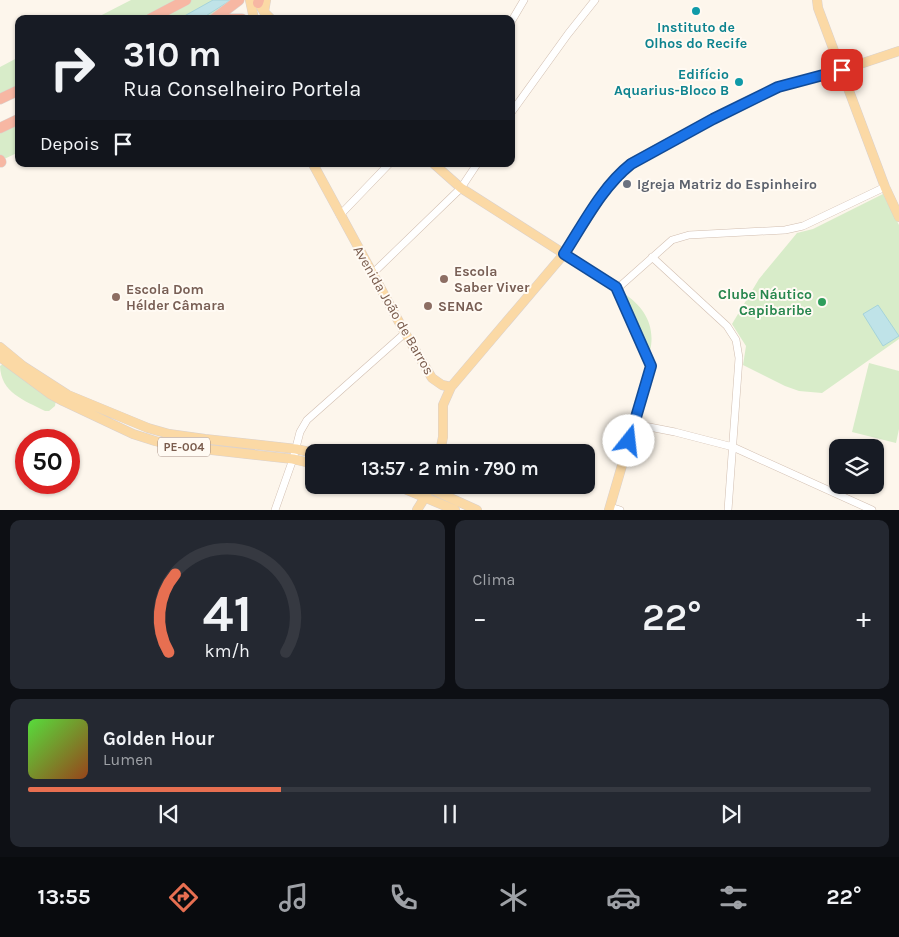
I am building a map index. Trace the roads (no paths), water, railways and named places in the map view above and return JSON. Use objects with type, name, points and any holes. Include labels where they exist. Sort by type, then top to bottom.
[{"type":"highway","points":[[158,15],[186,0]]},
{"type":"highway","points":[[168,15],[196,0]]},
{"type":"highway","points":[[219,15],[239,0]]},
{"type":"highway","points":[[0,99],[15,92]]},
{"type":"highway","points":[[0,128],[15,122]]},
{"type":"main road","points":[[817,0],[818,8],[885,187],[899,216]]},
{"type":"main road","points":[[258,1],[266,15]]},
{"type":"main road","points":[[255,15],[258,1]]},
{"type":"main road","points":[[442,444],[443,405],[451,388],[564,254],[620,173],[631,164],[713,119],[778,87],[842,70],[899,51]]},
{"type":"main road","name":"Avenida João de Barros","points":[[315,167],[404,333],[432,378],[442,385],[451,388]]},
{"type":"main road","points":[[437,167],[461,188],[616,287],[651,366],[610,508]]},
{"type":"main road","name":"PE-004","points":[[0,347],[23,366],[68,395],[148,428],[169,434],[305,451]]},
{"type":"main road","name":"PE-004","points":[[0,357],[50,394],[133,434],[176,446],[305,462]]},
{"type":"main road","points":[[417,494],[455,510]]},
{"type":"main road","points":[[417,510],[426,494]]},
{"type":"main road","points":[[445,494],[478,510]]},
{"type":"street","points":[[515,15],[524,0]]},
{"type":"street","points":[[515,107],[595,0]]},
{"type":"street","points":[[340,215],[387,167]]},
{"type":"street","points":[[372,274],[461,188],[475,167]]},
{"type":"street","points":[[618,288],[672,240],[689,235],[785,230],[803,226],[885,187]]},
{"type":"street","points":[[652,257],[732,332],[738,348],[738,378],[728,510]]},
{"type":"street","points":[[275,510],[293,459],[300,432],[307,420],[404,333]]},
{"type":"street","points":[[634,424],[733,447],[872,510]]},
{"type":"street","points":[[610,508],[620,510]]},
{"type":"water","points":[[213,0],[231,0],[207,15],[186,15]]},
{"type":"water","points":[[878,305],[899,336],[883,346],[863,314]]},
{"type":"place","name":"Instituto de Olhos do Recife","points":[[696,11]]},
{"type":"place","name":"Edifício Aquarius-Bloco B","points":[[739,82]]},
{"type":"place","name":"Igreja Matriz do Espinheiro","points":[[627,184]]},
{"type":"place","name":"Escola Saber Viver","points":[[444,279]]},
{"type":"place","name":"Escola Dom Hélder Câmara","points":[[116,297]]},
{"type":"place","name":"Clube Náutico Capibaribe","points":[[822,302]]},
{"type":"place","name":"SENAC","points":[[428,306]]}]
